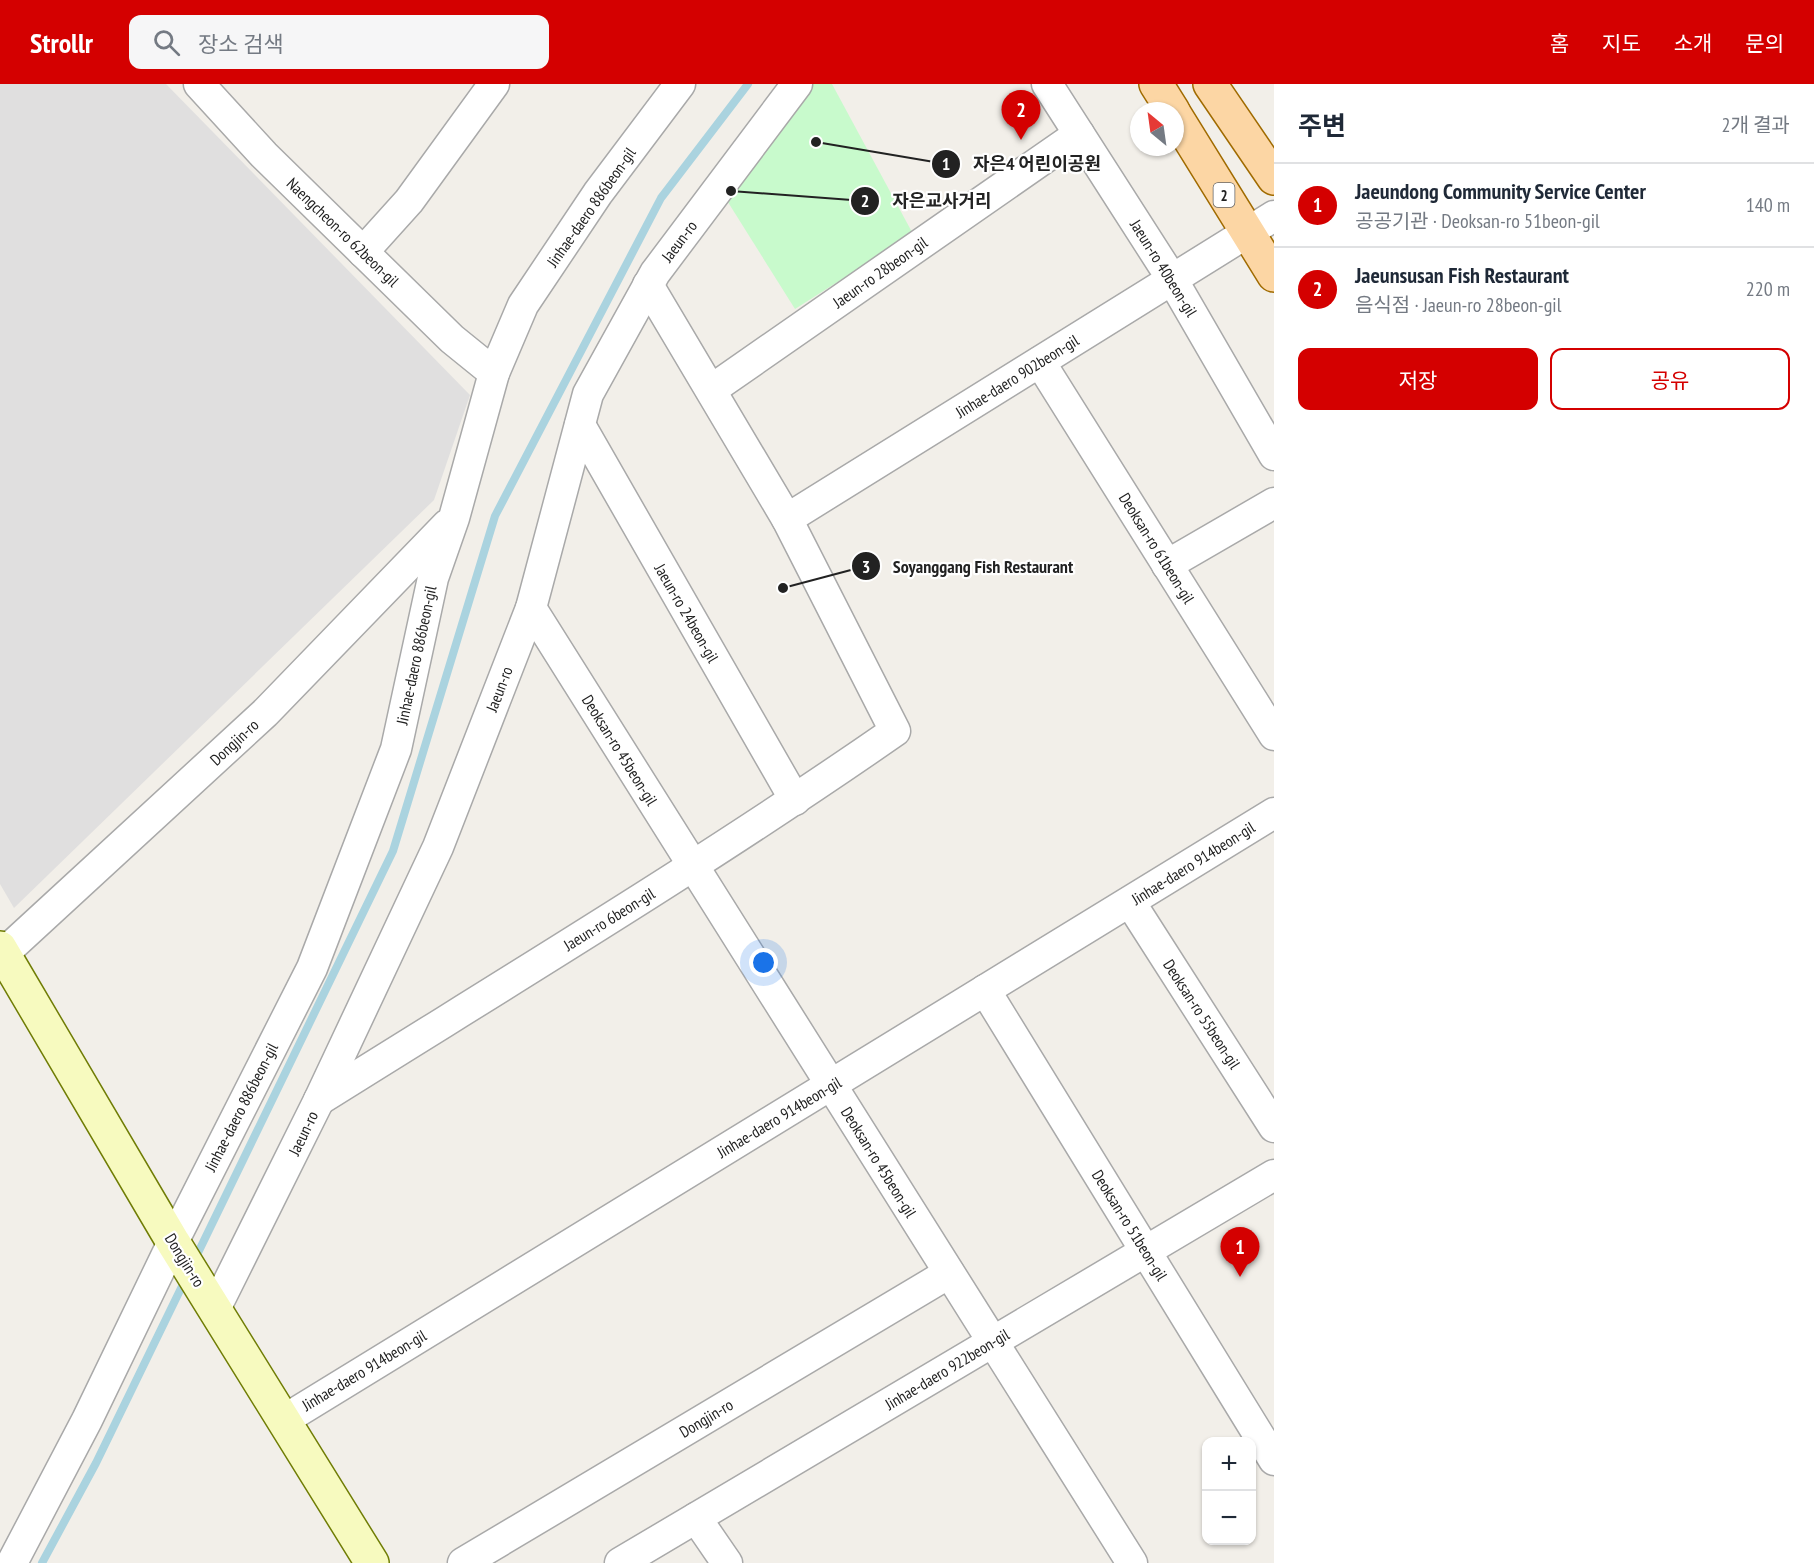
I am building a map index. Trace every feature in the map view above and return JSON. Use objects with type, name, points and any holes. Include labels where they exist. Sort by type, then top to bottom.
[{"type":"main road","name":"2","points":[[1156,84],[1167,102]]},
{"type":"main road","points":[[1210,84],[1274,178]]},
{"type":"main road","name":"2","points":[[1184,126],[1261,224],[1274,275]]},
{"type":"street","name":"Naengcheon-ro 62beon-gil","points":[[199,84],[264,154],[363,252],[452,339],[494,373]]},
{"type":"street","points":[[363,252],[409,201],[495,84]]},
{"type":"street","name":"Jinhae-daero 886beon-gil","points":[[12,1563],[87,1420],[173,1242],[312,968],[396,749],[433,578],[453,518],[494,373],[523,305],[598,193],[680,84]]},
{"type":"street","name":"Jaeun-ro","points":[[215,1309],[319,1100],[438,847],[531,608],[588,394],[648,285],[797,84]]},
{"type":"street","name":"Jaeun-ro 40beon-gil","points":[[1047,84],[1172,279],[1274,455]]},
{"type":"street","name":"Jaeun-ro 28beon-gil","points":[[711,390],[1079,134]]},
{"type":"street","name":"Jinhae-daero 902beon-gil","points":[[787,519],[1261,224]]},
{"type":"street","points":[[648,285],[787,519]]},
{"type":"street","name":"Deoksan-ro 61beon-gil","points":[[1040,362],[1274,735]]},
{"type":"street","name":"Jaeun-ro 24beon-gil","points":[[580,425],[795,800]]},
{"type":"street","points":[[1167,565],[1274,503]]},
{"type":"street","name":"Dongjin-ro","points":[[372,1563],[173,1242],[1,956],[265,713],[453,518]]},
{"type":"street","name":"Jaeun-ro 6beon-gil","points":[[319,1100],[693,866],[795,800],[895,730],[787,519]]},
{"type":"street","name":"Deoksan-ro 45beon-gil","points":[[531,608],[1132,1563]]},
{"type":"street","name":"Jinhae-daero 914beon-gil","points":[[284,1420],[1274,813]]},
{"type":"street","name":"Deoksan-ro 55beon-gil","points":[[1130,902],[1274,1127]]},
{"type":"street","name":"Deoksan-ro 51beon-gil","points":[[985,990],[1274,1460]]},
{"type":"street","name":"Jinhae-daero 922beon-gil","points":[[620,1563],[1274,1175]]},
{"type":"street","name":"Dongjin-ro","points":[[463,1563],[949,1273]]},
{"type":"street","points":[[696,1518],[727,1563]]},
{"type":"shaded area","points":[[0,84],[166,84],[470,395],[434,500],[14,908],[0,884]]},
{"type":"green space","points":[[813,84],[832,84],[913,234],[795,309],[726,199]]},
{"type":"waterway","points":[[194,1261],[393,851],[495,516],[661,198],[748,84]]},
{"type":"waterway","points":[[42,1563],[96,1463],[186,1278]]},
{"type":"place","name":"Jaeunsusan Fish Restaurant","points":[[1021,140]]},
{"type":"place","name":"자은4 어린이공원","points":[[816,142]]},
{"type":"place","name":"자은교사거리","points":[[731,191]]},
{"type":"place","name":"Soyanggang Fish Restaurant","points":[[783,588]]},
{"type":"place","name":"Jaeundong Community Service Center","points":[[1240,1277]]}]
